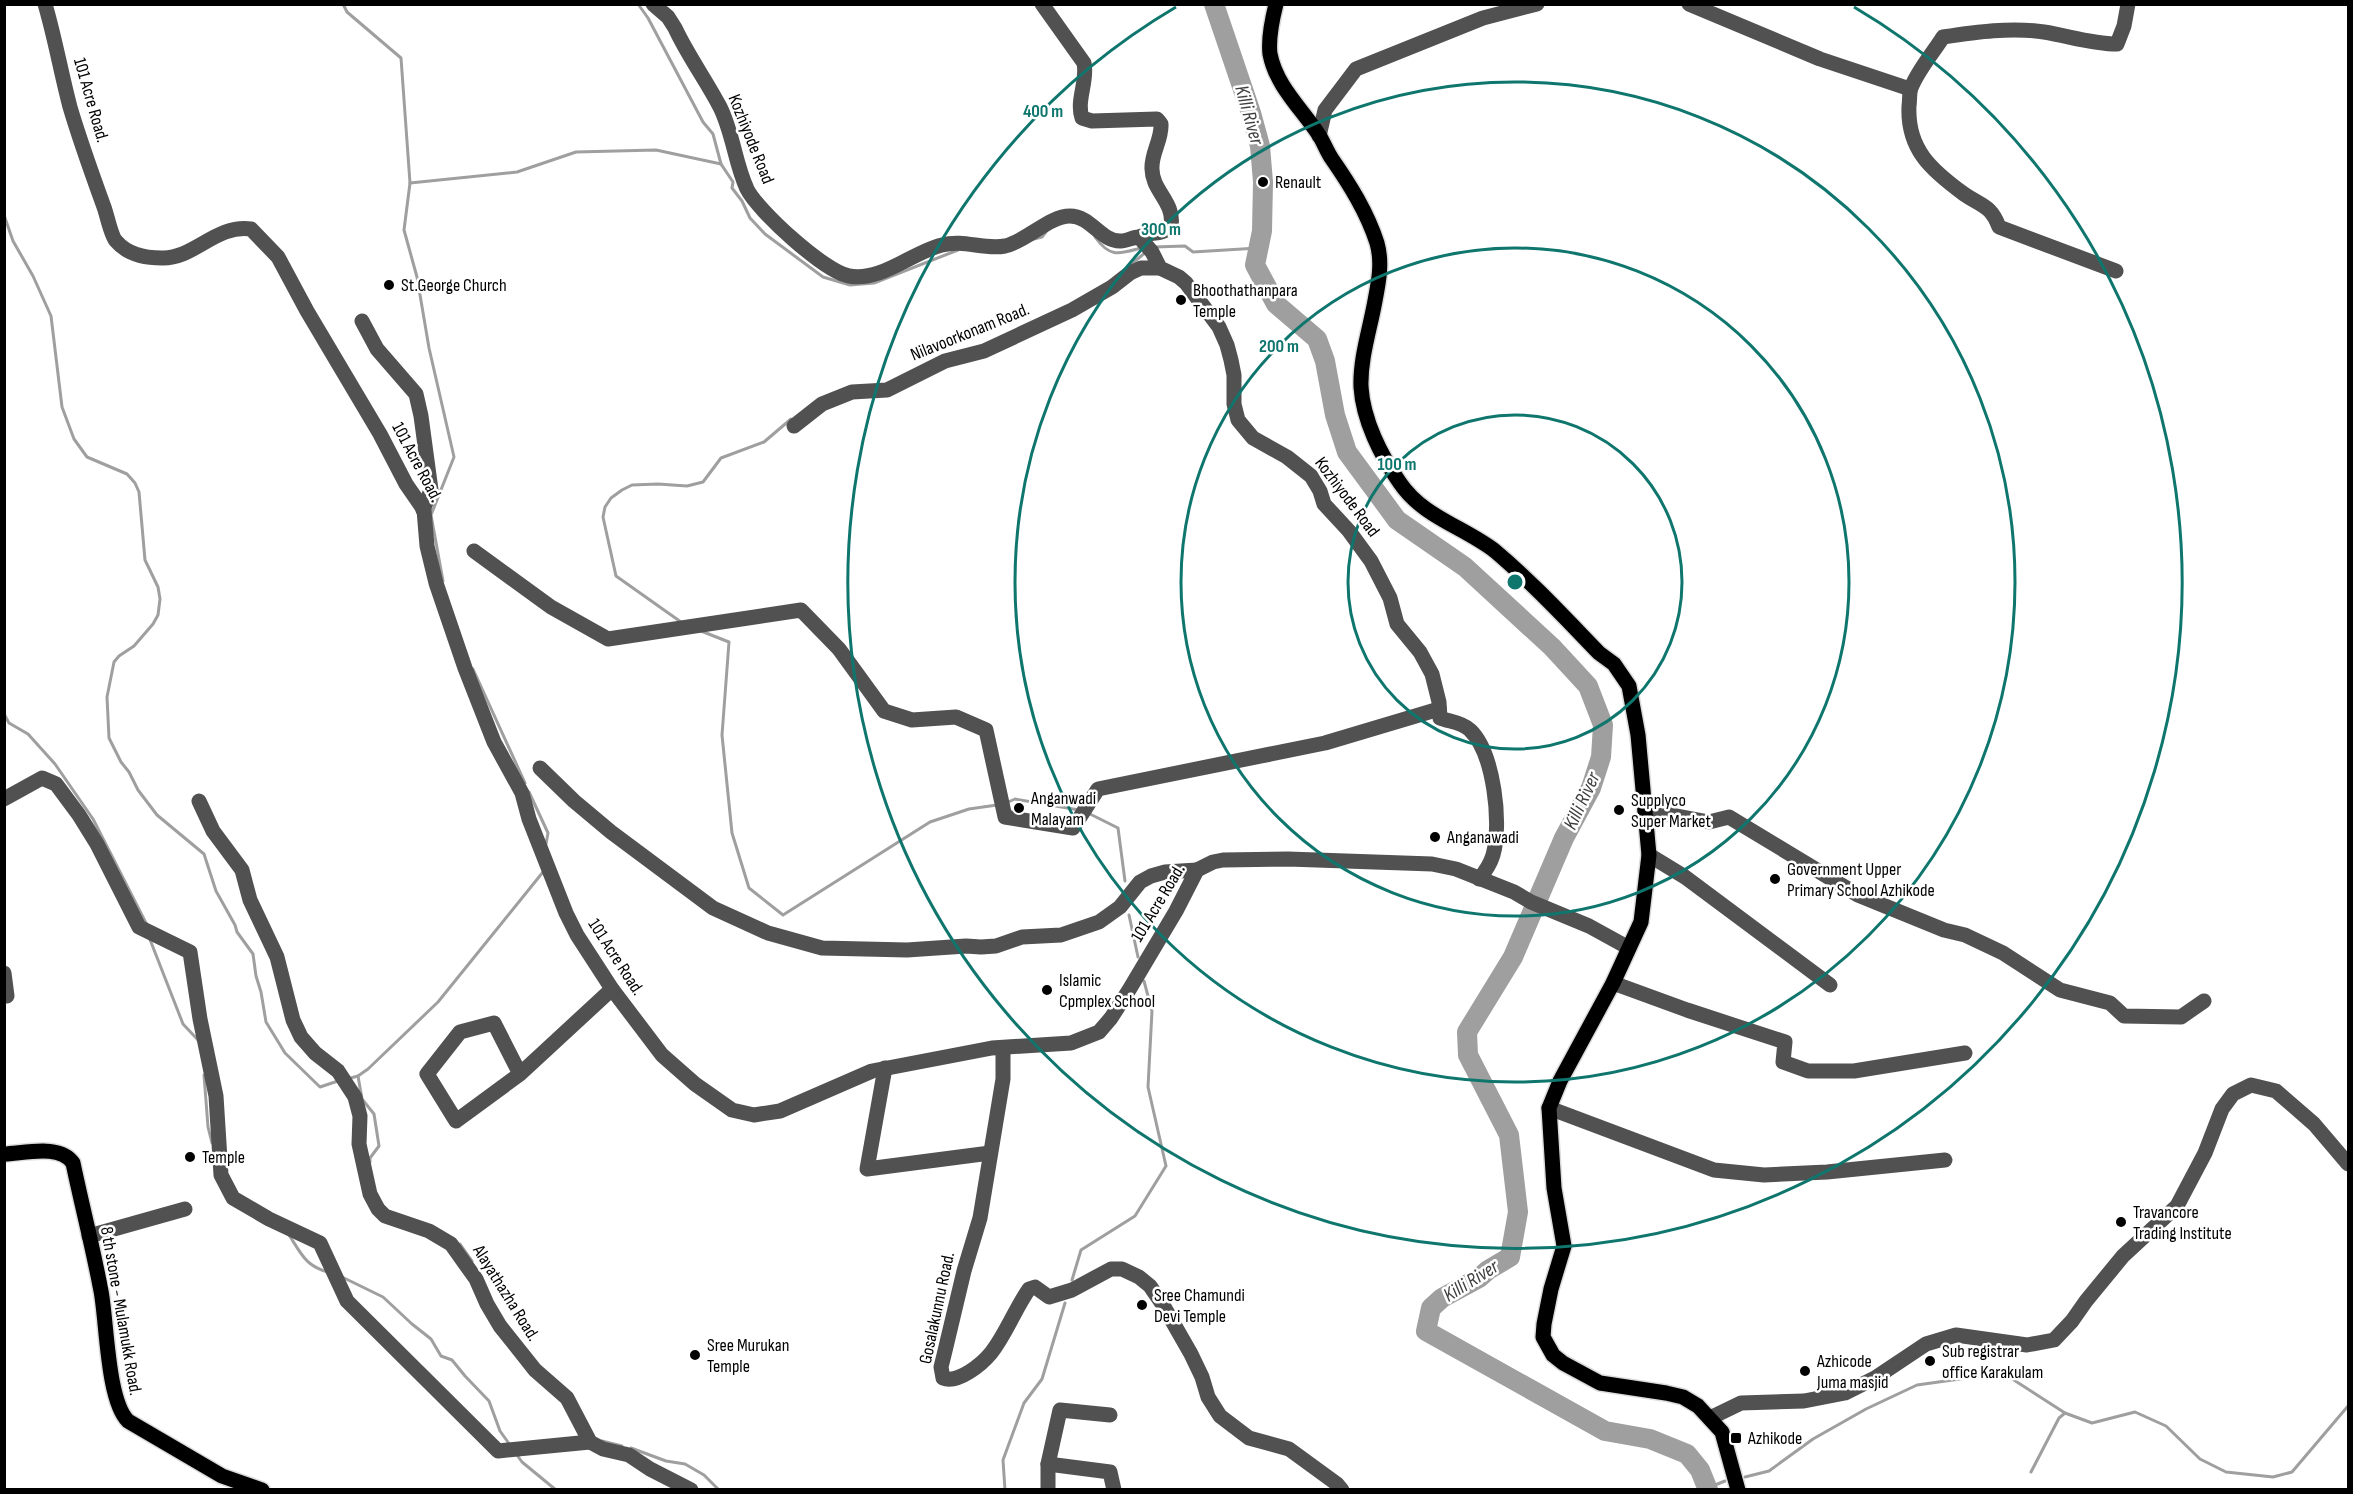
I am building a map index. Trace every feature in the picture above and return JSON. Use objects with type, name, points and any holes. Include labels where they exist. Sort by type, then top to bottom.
[{"type":"main road","points":[[1276,4],[1271,27],[1270,52],[1276,75],[1319,136],[1356,195],[1377,245],[1380,268],[1364,356],[1361,386],[1368,422],[1380,447],[1400,483],[1416,501],[1431,513],[1495,551],[1599,653],[1614,664],[1629,686],[1638,735],[1649,855],[1641,922],[1613,983],[1592,1018],[1548,1108],[1554,1188],[1564,1246],[1551,1289],[1543,1337],[1553,1355],[1600,1383],[1666,1393],[1683,1397],[1698,1406],[1722,1432],[1738,1490]]},
{"type":"main road","name":"8 th stone - Mulamukk Road.","points":[[4,1154],[60,1152],[68,1156],[73,1163],[101,1292],[114,1386],[121,1414],[128,1421],[222,1476],[262,1490]]},
{"type":"street","name":"101 Acre Road.","points":[[45,4],[70,105],[115,241],[136,255],[163,259],[187,253],[207,239],[243,228],[251,229],[278,257],[307,311],[380,434],[406,484],[425,507],[427,546],[436,583],[465,668],[494,742],[522,793],[529,819],[566,913],[577,934],[612,988],[662,1055],[695,1084],[732,1110],[754,1115],[780,1111],[859,1075],[885,1068],[992,1048],[1071,1043],[1099,1032],[1129,990],[1176,911],[1197,870],[1212,862],[1223,860],[1382,861],[1432,864],[1456,869],[1589,926],[1629,948]]},
{"type":"street","name":"Kozhiyode Road","points":[[653,4],[668,17],[720,108],[727,123],[743,177],[752,196],[787,233],[820,261],[843,274],[851,277],[881,273],[942,244],[960,242],[986,247],[1005,246],[1042,229],[1052,220],[1070,216],[1083,218],[1112,239],[1146,245]]},
{"type":"street","points":[[1042,4],[1084,63],[1085,75],[1080,116],[1084,120],[1156,119],[1161,124],[1152,170],[1155,181],[1171,210],[1171,226],[1164,232],[1148,233],[1146,245],[1160,268]]},
{"type":"street","points":[[1319,136],[1325,110],[1356,69],[1483,18],[1537,4]]},
{"type":"street","points":[[1689,4],[1820,60],[1910,89]]},
{"type":"street","points":[[2116,271],[2000,227],[1995,215],[1986,206],[1954,187],[1932,168],[1913,141],[1908,124],[1910,89],[1943,37],[1991,30],[2043,32],[2099,44],[2117,44],[2124,26],[2128,4]]},
{"type":"street","name":"Nilavoorkonam Road.","points":[[794,426],[822,404],[852,392],[887,390],[945,361],[984,351],[1072,310],[1112,287],[1130,273],[1141,268],[1160,268]]},
{"type":"street","name":"Kozhiyode Road","points":[[1160,268],[1186,283],[1219,327],[1231,360],[1234,375],[1234,411],[1238,420],[1253,438],[1287,457],[1311,476],[1320,491],[1324,504],[1349,531],[1371,561],[1390,598],[1397,624],[1420,652],[1431,670],[1439,709]]},
{"type":"street","points":[[362,321],[377,349],[416,394],[431,490],[425,507]]},
{"type":"street","points":[[474,551],[551,607],[608,639],[801,610],[839,649],[884,711],[912,720],[956,717],[986,730],[1005,818],[1073,828],[1098,789],[1325,743],[1439,709],[1440,719],[1462,724],[1473,734],[1484,754],[1493,788],[1496,805],[1496,839],[1493,857],[1479,879]]},
{"type":"street","points":[[540,768],[594,819],[713,908],[768,933],[822,948],[907,950],[981,947],[996,946],[1022,937],[1061,935],[1099,921],[1120,907],[1131,890],[1146,879],[1165,872],[1197,870]]},
{"type":"street","points":[[4,799],[42,778],[56,784],[97,844],[139,927],[190,952],[200,1019],[216,1096],[221,1175],[233,1198],[320,1243],[347,1301],[498,1451],[590,1442],[603,1449],[629,1455],[650,1469],[691,1490]]},
{"type":"street","name":"Alayathazha Road.","points":[[199,801],[213,831],[242,870],[250,900],[277,957],[293,1020],[301,1037],[315,1053],[334,1066],[355,1097],[359,1110],[359,1144],[370,1194],[378,1209],[385,1216],[429,1231],[451,1244],[476,1278],[500,1326],[535,1370],[567,1398],[590,1442]]},
{"type":"street","points":[[1645,810],[1709,822],[1729,817],[1858,895],[1944,930],[1975,939],[2004,953],[2060,990],[2110,1003],[2124,1016],[2181,1017],[2204,1001]]},
{"type":"street","points":[[1649,855],[1686,877],[1830,985]]},
{"type":"street","points":[[4,973],[7,996]]},
{"type":"street","points":[[1613,983],[1785,1042],[1783,1062],[1808,1071],[1854,1071],[1965,1053]]},
{"type":"street","points":[[520,1074],[494,1023],[460,1032],[427,1074],[456,1121],[520,1074],[612,988]]},
{"type":"street","name":"Gosalakunnu Road.","points":[[1003,1048],[1003,1080],[980,1218],[964,1271],[941,1367],[943,1378],[950,1379],[962,1375],[990,1354],[1029,1289],[1035,1287],[1050,1297],[1057,1296],[1111,1269],[1129,1271],[1150,1286],[1163,1305],[1191,1354],[1208,1397],[1220,1416],[1249,1438],[1289,1449],[1342,1490]]},
{"type":"street","points":[[885,1068],[867,1168],[990,1153]]},
{"type":"street","points":[[1710,1418],[1741,1402],[1804,1401],[1845,1393],[1875,1378],[1926,1344],[1956,1335],[2026,1345],[2054,1340],[2072,1321],[2123,1256],[2177,1206],[2205,1153],[2222,1109],[2233,1094],[2250,1085],[2276,1091],[2314,1124],[2349,1164]]},
{"type":"street","points":[[1548,1108],[1714,1170],[1774,1174],[1945,1160]]},
{"type":"street","points":[[89,1236],[185,1209]]},
{"type":"street","points":[[1048,1490],[1048,1464],[1060,1410],[1110,1415]]},
{"type":"street","points":[[1048,1464],[1110,1472],[1114,1490]]},
{"type":"waterway","points":[[343,4],[347,12],[401,58],[410,183],[517,172],[576,152],[656,150],[721,164]]},
{"type":"waterway","points":[[638,4],[648,18],[703,122],[713,134],[721,164],[733,182],[732,188],[742,201],[750,218],[765,234],[823,277],[850,285],[874,283],[958,250]]},
{"type":"waterway","name":"Killi River","points":[[1214,4],[1260,146],[1263,182],[1262,231],[1255,265],[1276,304],[1317,339],[1325,361],[1335,415],[1347,452],[1397,520],[1465,567],[1552,647],[1588,686],[1603,725],[1601,757],[1591,788],[1564,838],[1513,957],[1467,1032],[1468,1055],[1509,1135],[1518,1212],[1510,1257],[1479,1278],[1442,1298],[1431,1308],[1426,1331],[1605,1431],[1650,1439],[1687,1454],[1700,1470],[1708,1490]]},
{"type":"waterway","points":[[410,183],[404,230],[417,277],[429,348],[454,457],[431,515],[443,581]]},
{"type":"waterway","points":[[4,215],[13,241],[33,276],[51,316],[62,407],[74,439],[87,457],[127,474],[139,492],[145,560],[158,587],[160,599],[158,615],[153,624],[134,646],[114,662],[107,697],[109,738],[138,790],[157,815],[204,854],[216,891],[237,932],[253,954],[266,1022],[285,1053],[320,1087],[338,1081]]},
{"type":"waterway","points":[[1034,239],[1042,237],[1046,232]]},
{"type":"waterway","points":[[1095,237],[1100,244],[1115,253],[1141,248]]},
{"type":"waterway","points":[[1154,247],[1185,246],[1193,252],[1258,248]]},
{"type":"waterway","points":[[1128,267],[1146,252]]},
{"type":"waterway","points":[[681,622],[616,576],[603,517],[605,507],[611,498],[632,485],[687,486],[703,482],[721,458],[764,442],[791,419]]},
{"type":"waterway","points":[[701,631],[729,642],[722,735],[732,833],[749,888],[783,915],[930,822],[969,809],[997,805]]},
{"type":"waterway","points":[[473,669],[525,783]]},
{"type":"waterway","points":[[4,714],[9,723],[28,734],[55,764],[93,819],[148,927]]},
{"type":"waterway","points":[[529,792],[548,833],[546,844]]},
{"type":"waterway","points":[[1006,803],[1015,799],[1079,810]]},
{"type":"waterway","points":[[1088,813],[1118,828],[1125,881]]},
{"type":"waterway","points":[[347,1079],[358,1076],[368,1069],[438,1002],[543,872]]},
{"type":"waterway","points":[[1129,915],[1138,957]]},
{"type":"waterway","points":[[149,937],[183,1024],[198,1040]]},
{"type":"waterway","points":[[1072,1280],[1081,1250],[1135,1216],[1166,1166],[1148,1087],[1152,1011],[1144,981]]},
{"type":"waterway","points":[[204,1075],[208,1127],[212,1143]]},
{"type":"waterway","points":[[358,1076],[362,1099],[374,1114],[379,1146],[370,1158],[370,1162]]},
{"type":"waterway","points":[[289,1235],[309,1262],[328,1272]]},
{"type":"waterway","points":[[460,1244],[472,1261]]},
{"type":"waterway","points":[[342,1277],[383,1297],[431,1339],[441,1356],[452,1360],[489,1401],[500,1431],[510,1445]]},
{"type":"waterway","points":[[1005,1490],[1003,1460],[1024,1403],[1042,1379],[1065,1303]]},
{"type":"waterway","points":[[1745,1477],[1769,1471],[1813,1439],[1866,1409],[1917,1385],[2003,1373],[2065,1413],[2059,1418],[2031,1472]]},
{"type":"waterway","points":[[2065,1413],[2092,1423],[2135,1412],[2166,1426],[2200,1459],[2226,1472],[2273,1477],[2292,1472],[2348,1406]]},
{"type":"waterway","points":[[602,1441],[622,1446]]},
{"type":"waterway","points":[[631,1448],[666,1461],[685,1464],[704,1475],[719,1490]]},
{"type":"waterway","points":[[517,1455],[522,1462],[556,1490]]},
{"type":"waterway","points":[[1702,1475],[1715,1485],[1725,1481]]},
{"type":"place","name":"Renault","points":[[1263,182]]},
{"type":"place","name":"St.George Church","points":[[389,285]]},
{"type":"place","name":"Bhoothathanpara Temple","points":[[1181,300]]},
{"type":"place","name":"Anganwadi Malayam","points":[[1019,808]]},
{"type":"place","name":"Supplyco Super Market","points":[[1619,810]]},
{"type":"place","name":"Anganawadi","points":[[1435,837]]},
{"type":"place","name":"Government Upper Primary School Azhikode","points":[[1775,879]]},
{"type":"place","name":"Islamic Cpmplex School","points":[[1047,990]]},
{"type":"place","name":"Temple","points":[[190,1157]]},
{"type":"place","name":"Travancore Trading Institute","points":[[2121,1222]]},
{"type":"place","name":"Sree Chamundi Devi Temple","points":[[1142,1305]]},
{"type":"place","name":"Sree Murukan Temple","points":[[695,1355]]},
{"type":"place","name":"Sub registrar office Karakulam","points":[[1930,1361]]},
{"type":"place","name":"Azhicode Juma masjid","points":[[1805,1371]]},
{"type":"place","name":"Azhikode","points":[[1736,1438]]}]
